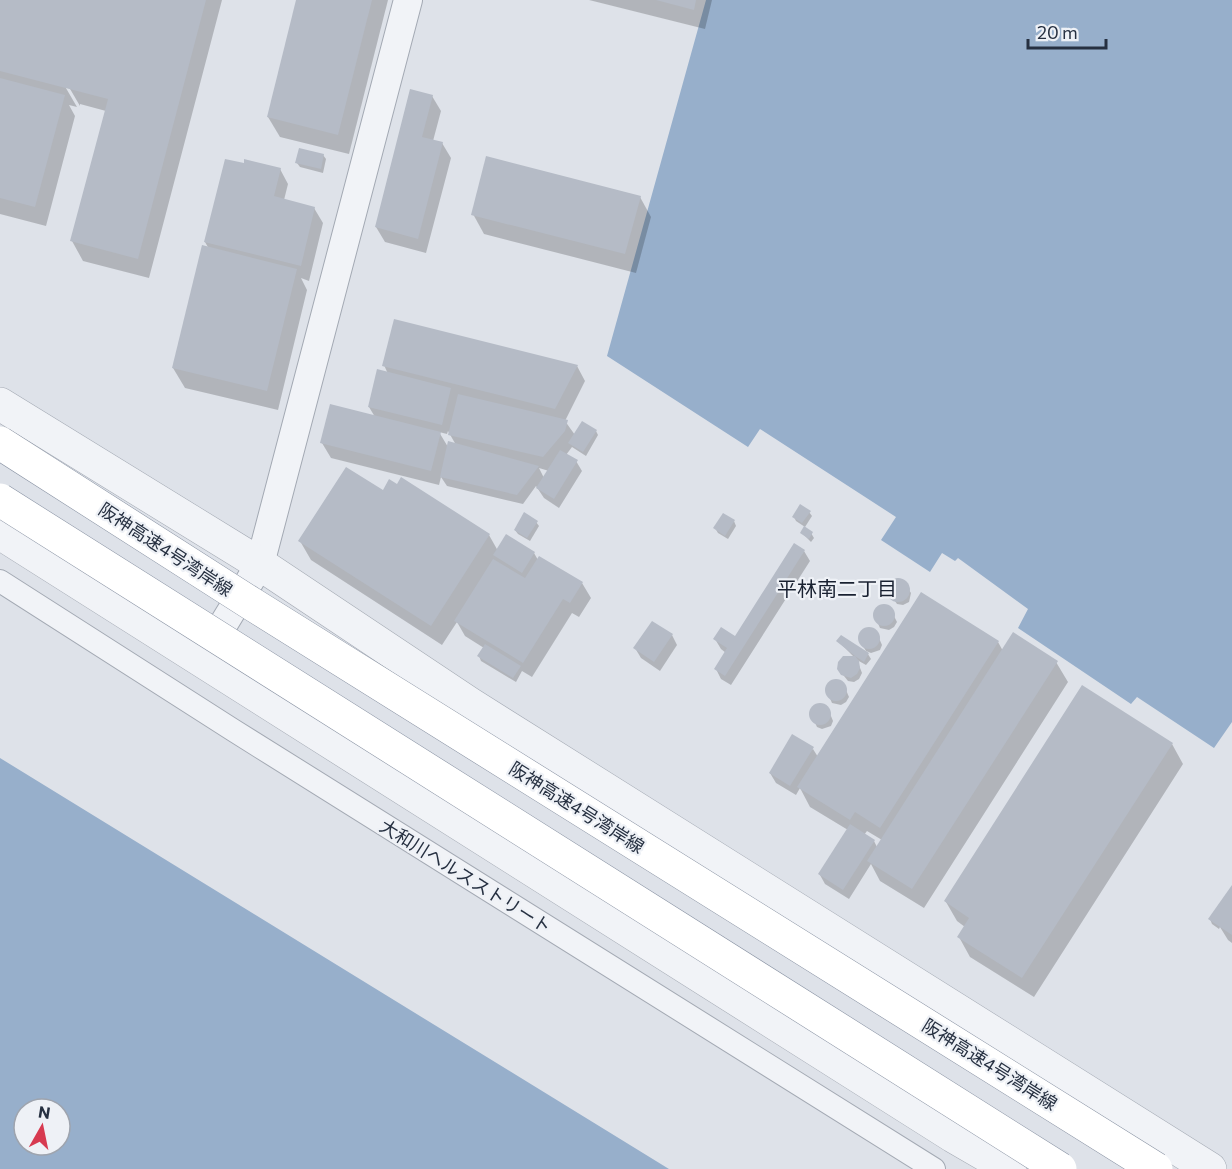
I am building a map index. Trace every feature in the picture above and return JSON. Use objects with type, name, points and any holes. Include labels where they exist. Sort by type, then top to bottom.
[{"type":"highway","name":"阪神高速4号湾岸線","points":[[0,443],[262,610],[1156,1169]]},
{"type":"highway","points":[[0,500],[1060,1169]]},
{"type":"street","points":[[202,660],[260,564],[408,0]]},
{"type":"street","points":[[0,404],[260,564],[470,704],[1210,1169]]},
{"type":"street","points":[[0,534],[943,1130],[1010,1169]]},
{"type":"street","name":"大和川ヘルスストリート","points":[[0,581],[232,730],[934,1169]]},
{"type":"water","points":[[706,0],[1232,0],[1232,722],[1214,748],[1137,697],[1131,704],[1018,628],[1028,609],[958,558],[955,561],[942,553],[930,572],[881,540],[896,517],[760,429],[748,447],[607,356]]},
{"type":"water","points":[[0,758],[669,1169],[0,1169]]},
{"type":"building","points":[[0,0],[206,0],[138,259],[70,241],[108,99],[0,71]]},
{"type":"building","points":[[296,0],[372,0],[338,135],[267,117]]},
{"type":"building","points":[[656,0],[696,0],[694,10]]},
{"type":"building","points":[[0,78],[65,95],[35,207],[0,198]]},
{"type":"building","points":[[410,89],[433,95],[422,137],[443,142],[418,239],[375,227]]},
{"type":"building","points":[[299,148],[324,154],[321,169],[295,163]]},
{"type":"building","points":[[486,156],[641,196],[625,254],[471,215]]},
{"type":"building","points":[[225,159],[244,163],[244,159],[281,168],[274,196],[315,207],[301,266],[204,242]]},
{"type":"building","points":[[202,245],[297,269],[267,391],[172,368]]},
{"type":"building","points":[[394,319],[578,365],[555,409],[382,366]]},
{"type":"building","points":[[377,369],[451,388],[442,425],[368,407]]},
{"type":"building","points":[[458,394],[568,420],[565,431],[543,457],[448,435]]},
{"type":"building","points":[[330,404],[441,432],[431,471],[320,443]]},
{"type":"building","points":[[582,421],[597,430],[583,452],[568,443]]},
{"type":"building","points":[[448,441],[539,466],[517,495],[440,477]]},
{"type":"building","points":[[560,450],[578,460],[554,499],[536,488]]},
{"type":"building","points":[[346,467],[383,490],[389,479],[397,484],[401,477],[490,534],[431,626],[298,541]]},
{"type":"building","points":[[800,504],[811,511],[802,523],[792,517]]},
{"type":"building","points":[[524,512],[538,521],[527,538],[514,530]]},
{"type":"building","points":[[723,513],[735,520],[725,536],[713,528]]},
{"type":"building","points":[[804,526],[813,532],[809,539],[800,533]]},
{"type":"building","points":[[506,534],[535,552],[522,573],[493,555]]},
{"type":"building","points":[[794,543],[805,550],[725,676],[714,669],[727,648],[713,639],[721,627],[735,636]]},
{"type":"building","points":[[539,556],[583,582],[570,603],[563,599],[523,663],[454,621],[493,559],[525,578]]},
{"type":"building","points":[[898,578],[906,582],[910,590],[906,598],[898,602],[890,598],[886,590],[890,582]]},
{"type":"building","points":[[921,592],[999,641],[880,828],[855,812],[850,820],[797,787]]},
{"type":"building","points":[[880,604],[888,604],[895,611],[895,619],[888,626],[880,626],[873,619],[873,611]]},
{"type":"building","points":[[652,621],[673,634],[654,662],[633,648]]},
{"type":"building","points":[[865,627],[873,627],[880,634],[880,642],[873,649],[865,649],[858,642],[858,634]]},
{"type":"building","points":[[1013,632],[1058,661],[912,889],[867,861]]},
{"type":"building","points":[[841,635],[869,653],[864,662],[836,641]]},
{"type":"building","points":[[485,644],[521,666],[513,678],[477,656]]},
{"type":"building","points":[[843,656],[855,656],[860,668],[857,674],[851,678],[841,675],[837,669],[838,662]]},
{"type":"building","points":[[832,679],[840,679],[847,686],[847,694],[840,701],[832,701],[825,694],[825,686]]},
{"type":"building","points":[[1082,685],[1173,743],[1022,978],[957,937],[969,918],[944,901]]},
{"type":"building","points":[[816,703],[824,703],[831,710],[831,718],[824,725],[816,725],[809,718],[809,710]]},
{"type":"building","points":[[792,734],[814,747],[790,786],[769,773]]},
{"type":"building","points":[[850,824],[875,840],[843,890],[818,874]]},
{"type":"building","points":[[1232,885],[1232,935],[1208,919]]},
{"type":"district","name":"平林南二丁目","points":[[837,588]]}]
